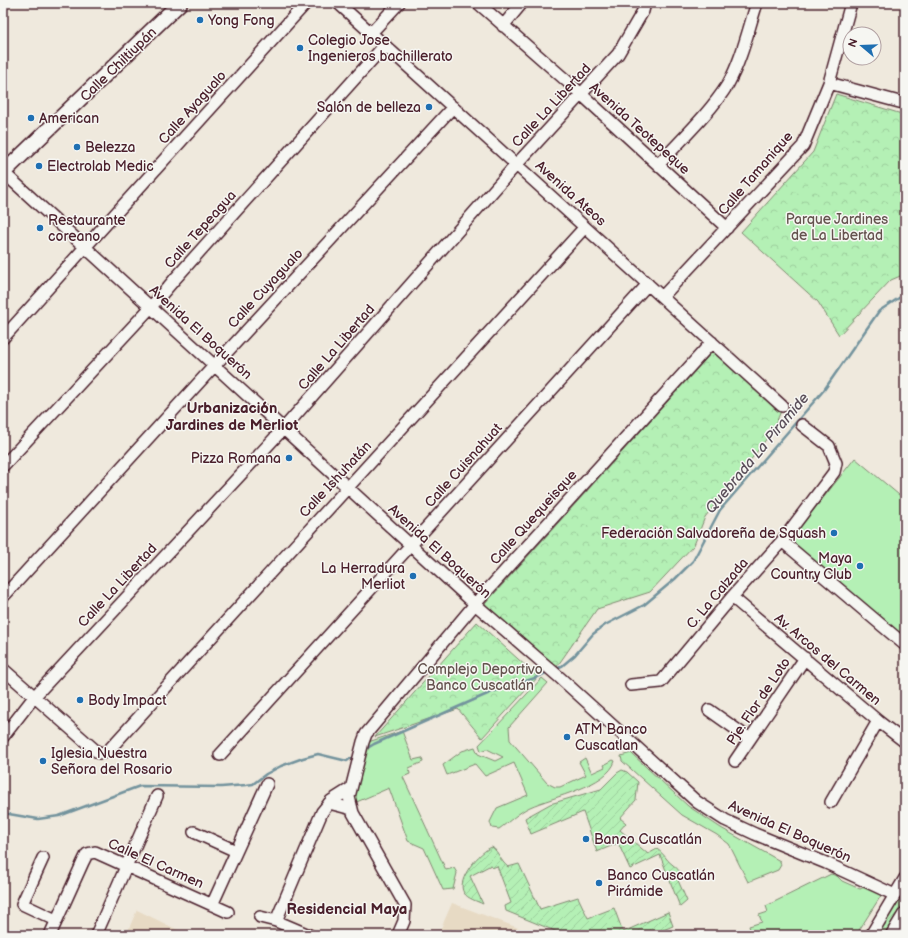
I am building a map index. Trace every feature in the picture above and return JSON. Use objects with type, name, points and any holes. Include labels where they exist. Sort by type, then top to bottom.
[{"type":"main road","name":"Calle Chiltiupán","points":[[3,173],[180,3]]},
{"type":"main road","points":[[893,935],[905,915]]},
{"type":"main road","points":[[899,935],[905,926]]},
{"type":"street","name":"Calle Ayagualo","points":[[3,338],[306,3]]},
{"type":"street","name":"Avenida Ateos","points":[[338,3],[782,406]]},
{"type":"street","points":[[372,33],[399,3]]},
{"type":"street","name":"Avenida Teotepeque","points":[[478,3],[727,228]]},
{"type":"street","points":[[503,26],[522,3]]},
{"type":"street","name":"Calle La Libertad","points":[[3,736],[34,697],[284,428],[516,165],[618,54],[643,11],[645,3]]},
{"type":"street","points":[[658,165],[713,105],[728,83],[740,56],[757,3]]},
{"type":"street","name":"Calle Tamanique","points":[[662,297],[803,146],[829,84],[851,3]]},
{"type":"street","name":"Calle Tepeagua","points":[[3,466],[151,307],[184,268],[385,45]]},
{"type":"street","points":[[829,84],[902,104],[905,102]]},
{"type":"street","name":"Calle Cuyagualo","points":[[3,597],[453,107]]},
{"type":"street","name":"Avenida El Boquerón","points":[[3,173],[348,486],[411,546],[697,802],[725,820],[761,837],[826,863],[895,895]]},
{"type":"street","name":"Calle Ishuhatán","points":[[34,697],[95,750],[102,753],[107,752],[585,227]]},
{"type":"street","name":"Calle Cuisnahuat","points":[[220,755],[648,284]]},
{"type":"street","name":"Calle Quequeisque","points":[[350,789],[366,734],[475,604],[712,342]]},
{"type":"street","name":"C. La Calzada","points":[[631,686],[662,682],[732,597],[782,541],[834,472],[836,463],[829,446],[802,425]]},
{"type":"street","points":[[782,541],[905,645]]},
{"type":"street","name":"Av. Arcos del Carmen","points":[[732,597],[878,721],[905,742]]},
{"type":"street","name":"Pje. Flor de Loto","points":[[735,761],[805,658]]},
{"type":"street","points":[[3,669],[34,697]]},
{"type":"street","points":[[709,710],[750,739]]},
{"type":"street","points":[[831,802],[878,721]]},
{"type":"street","points":[[212,905],[267,784]]},
{"type":"street","points":[[276,921],[322,812],[338,795],[350,789]]},
{"type":"street","points":[[350,789],[349,797],[352,809],[406,905],[404,921],[398,935]]},
{"type":"street","points":[[96,935],[157,796]]},
{"type":"street","points":[[329,803],[352,809]]},
{"type":"street","points":[[194,832],[236,851]]},
{"type":"street","name":"Calle El Carmen","points":[[50,935],[87,854],[95,852],[228,912]]},
{"type":"street","points":[[43,858],[22,904],[56,920]]},
{"type":"street","points":[[871,935],[905,878]]},
{"type":"street","points":[[260,917],[276,921],[309,935]]},
{"type":"shaded area","points":[[452,903],[537,935],[438,935]]},
{"type":"shaded area","points":[[137,910],[188,935],[126,935]]},
{"type":"green space","name":"Parque Jardines de La Libertad","points":[[836,94],[905,115],[905,274],[891,280],[839,335],[818,302],[741,232],[813,152]]},
{"type":"green space","name":"Complejo Deportivo Banco Cuscatlán","points":[[714,350],[781,411],[773,430],[705,517],[694,545],[650,592],[597,609],[556,668],[485,604]]},
{"type":"green space","name":"Maya Country Club","points":[[855,458],[905,500],[905,642],[788,542]]},
{"type":"green space","name":"Complejo Deportivo Banco Cuscatlán","points":[[477,622],[538,677],[482,738],[458,709],[375,737]]},
{"type":"green space","points":[[542,678],[548,683],[509,727],[510,740],[547,783],[555,787],[560,787],[586,775],[579,762],[585,758],[592,773],[605,767],[604,765],[613,760],[615,761],[610,770],[591,784],[530,807],[518,814],[499,829],[492,828],[490,822],[497,808],[528,795],[514,763],[485,776],[475,764],[447,775],[443,765],[462,751],[475,747],[478,754],[495,761],[503,757],[487,749],[481,751],[479,745]]},
{"type":"green space","points":[[402,731],[413,760],[422,758],[423,762],[409,768],[410,774],[403,777],[446,870],[454,868],[457,873],[453,889],[443,890],[424,848],[408,841],[389,788],[352,804],[365,743]]},
{"type":"green space","points":[[631,753],[688,806],[721,828],[780,861],[781,865],[778,870],[748,882],[729,844],[717,835],[682,815],[622,761],[621,756]]},
{"type":"green space","points":[[622,770],[627,772],[638,782],[636,800],[620,818],[626,823],[620,830],[648,854],[657,849],[680,872],[682,875],[677,878],[687,901],[680,907],[660,855],[630,869],[618,843],[597,852],[583,812],[531,834],[525,818],[550,804],[601,789]]},
{"type":"green space","points":[[492,847],[508,867],[519,864],[540,909],[578,897],[588,918],[614,908],[623,932],[668,912],[673,926],[651,935],[565,935],[506,911],[505,906],[511,903],[497,866],[492,868],[491,865],[470,876],[483,904],[473,900],[464,893],[462,887],[463,881],[475,860]]},
{"type":"green space","points":[[831,874],[860,889],[864,887],[882,894],[856,935],[752,935],[749,926],[762,922],[759,915],[768,912],[766,906]]},
{"type":"green space","points":[[905,885],[905,900],[884,935],[875,935]]},
{"type":"waterway","name":"Quebrada La Piramide","points":[[554,670],[562,666],[575,655],[593,634],[605,625],[644,605],[675,579],[693,561],[720,510],[824,390],[879,311],[905,294]]},
{"type":"waterway","name":"Quebrada La Piramide","points":[[366,749],[374,744],[492,692],[538,677],[548,672]]},
{"type":"waterway","points":[[3,813],[38,819],[59,816],[140,786],[221,787],[246,785],[253,784],[266,774],[281,766],[318,754],[347,761],[351,758]]},
{"type":"place","name":"Yong Fong","points":[[200,20]]},
{"type":"place","name":"Colegio Jose Ingenieros bachillerato","points":[[300,48]]},
{"type":"place","name":"Salón de belleza","points":[[429,107]]},
{"type":"place","name":"American","points":[[31,118]]},
{"type":"place","name":"Belezza","points":[[77,147]]},
{"type":"place","name":"Electrolab Medic","points":[[39,166]]},
{"type":"place","name":"Restaurante coreano","points":[[40,228]]},
{"type":"place","name":"Pizza Romana","points":[[289,458]]},
{"type":"place","name":"Federación Salvadoreña de Squash","points":[[834,533]]},
{"type":"place","name":"Maya Country Club","points":[[860,566]]},
{"type":"place","name":"La Herradura Merliot","points":[[413,576]]},
{"type":"place","name":"Body Impact","points":[[80,700]]},
{"type":"place","name":"ATM Banco Cuscatlan","points":[[567,737]]},
{"type":"place","name":"Iglesia Nuestra Señora del Rosario","points":[[43,761]]},
{"type":"place","name":"Banco Cuscatlán","points":[[586,839]]},
{"type":"place","name":"Banco Cuscatlán Pirámide","points":[[599,883]]},
{"type":"district","name":"Urbanización Jardines de Merliot","points":[[232,416]]},
{"type":"district","name":"Residencial Maya","points":[[347,909]]}]
